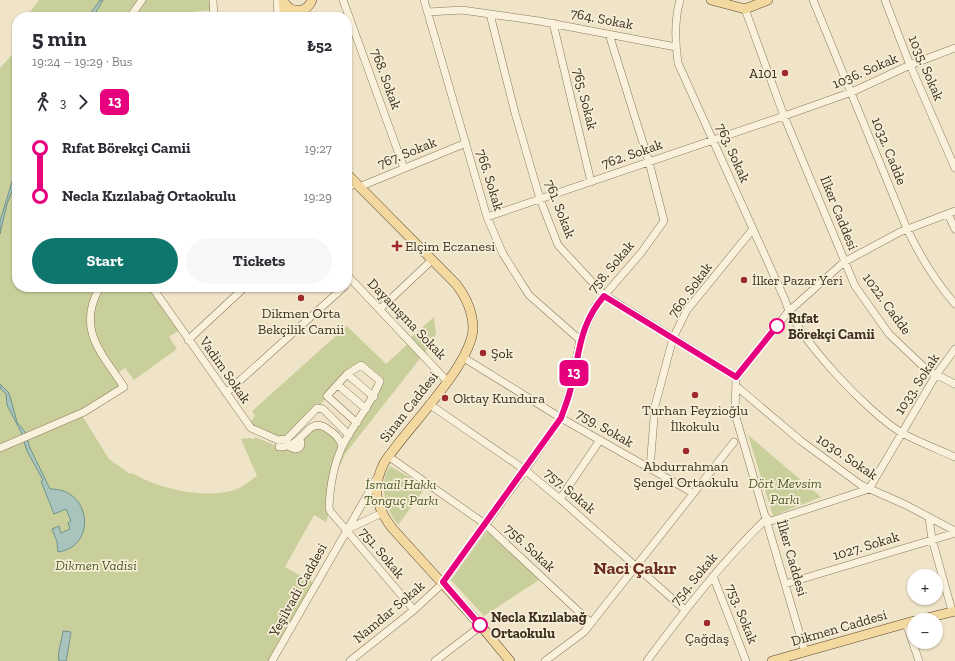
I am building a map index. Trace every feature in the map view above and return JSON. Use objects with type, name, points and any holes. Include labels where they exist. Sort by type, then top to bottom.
[{"type":"main road","points":[[283,0],[288,8],[293,10],[305,8],[319,0]]},
{"type":"main road","points":[[283,0],[284,12]]},
{"type":"main road","points":[[711,0],[745,9],[768,0]]},
{"type":"main road","name":"Sinan Caddesi","points":[[352,179],[456,284],[468,303],[473,329],[464,358],[388,456],[378,476],[377,497],[382,513],[398,535],[443,582],[510,661]]},
{"type":"main road","points":[[943,614],[954,611]]},
{"type":"main road","name":"Dikmen Caddesi","points":[[772,661],[907,623]]},
{"type":"street","points":[[134,12],[142,0]]},
{"type":"street","points":[[213,0],[214,12]]},
{"type":"street","points":[[277,0],[278,12]]},
{"type":"street","name":"768. Sokak","points":[[343,0],[347,12]]},
{"type":"street","name":"766. Sokak","points":[[424,0],[487,217],[503,254],[529,295],[580,340]]},
{"type":"street","name":"763. Sokak","points":[[680,0],[677,10],[676,47],[678,63],[785,300],[788,312],[814,348],[861,401],[901,433],[955,457]]},
{"type":"street","name":"1032. Cadde","points":[[813,0],[907,229],[918,252],[955,304]]},
{"type":"street","name":"1035. Sokak","points":[[885,0],[910,65],[955,168]]},
{"type":"street","name":"İlker Caddesi","points":[[745,9],[784,116],[844,262],[788,312],[736,377],[735,414],[805,652]]},
{"type":"street","name":"764. Sokak","points":[[428,12],[462,10],[553,23],[676,47]]},
{"type":"street","name":"761. Sokak","points":[[490,14],[515,113],[540,199],[558,245],[604,296],[736,377]]},
{"type":"street","name":"765. Sokak","points":[[553,23],[591,182]]},
{"type":"street","name":"768. Sokak","points":[[352,25],[404,168]]},
{"type":"street","name":"758. Sokak","points":[[443,582],[561,418],[570,391],[580,340],[596,305],[641,253],[664,221],[649,162],[609,34]]},
{"type":"street","name":"1036. Sokak","points":[[784,116],[852,92],[910,65],[955,48]]},
{"type":"street","name":"762. Sokak","points":[[487,217],[784,116]]},
{"type":"street","name":"767. Sokak","points":[[357,184],[404,168],[466,143]]},
{"type":"street","points":[[352,187],[357,184]]},
{"type":"street","points":[[844,262],[907,229],[952,212],[955,229]]},
{"type":"street","name":"760. Sokak","points":[[650,468],[654,406],[673,338],[687,310],[753,229]]},
{"type":"street","points":[[380,310],[432,260]]},
{"type":"street","name":"1022. Cadde","points":[[844,262],[855,286],[889,334],[927,370],[955,384]]},
{"type":"street","name":"Dayanışma Sokak","points":[[352,283],[380,310],[447,381]]},
{"type":"street","points":[[0,448],[84,412],[124,387],[94,341],[89,322],[90,310],[98,292]]},
{"type":"street","name":"Vadim Sokak","points":[[156,292],[251,428],[278,440],[287,439],[292,436],[317,408],[323,409],[349,435]]},
{"type":"street","points":[[188,340],[240,292]]},
{"type":"street","points":[[226,393],[338,292]]},
{"type":"street","name":"1033. Sokak","points":[[869,489],[936,375],[955,349]]},
{"type":"street","name":"759. Sokak","points":[[464,358],[561,418],[693,493]]},
{"type":"street","name":"751. Sokak","points":[[347,374],[361,365],[380,381],[374,398],[342,447],[336,463],[329,507],[330,511],[414,610]]},
{"type":"street","points":[[357,423],[327,396],[347,374],[374,398]]},
{"type":"street","points":[[338,385],[366,410]]},
{"type":"street","name":"1030. Sokak","points":[[736,386],[801,441],[861,485],[955,532]]},
{"type":"street","name":"757. Sokak","points":[[429,404],[525,470],[560,499],[685,610]]},
{"type":"street","points":[[279,447],[290,446],[295,449],[299,448],[301,445],[300,438],[311,426],[321,425],[337,436],[342,447]]},
{"type":"street","points":[[560,499],[600,440]]},
{"type":"street","points":[[545,661],[584,632],[734,442]]},
{"type":"street","name":"756. Sokak","points":[[388,456],[486,524],[591,623]]},
{"type":"street","name":"Yeşilvadi Caddesi","points":[[272,661],[378,476]]},
{"type":"street","points":[[767,520],[869,489]]},
{"type":"street","points":[[346,530],[382,513]]},
{"type":"street","points":[[929,518],[932,539],[954,611]]},
{"type":"street","name":"754. Sokak","points":[[647,661],[685,610],[713,576],[767,520]]},
{"type":"street","name":"1027. Sokak","points":[[785,584],[955,532]]},
{"type":"street","name":"753. Sokak","points":[[713,576],[746,661]]},
{"type":"street","name":"Namdar Sokak","points":[[350,661],[414,610],[443,582]]},
{"type":"street","points":[[435,661],[481,626]]},
{"type":"street","points":[[917,649],[920,661]]},
{"type":"green space","points":[[39,0],[213,0],[213,10],[190,12],[30,12]]},
{"type":"green space","name":"Dikmen Vadisi","points":[[12,55],[12,292],[154,292],[181,329],[169,337],[177,349],[134,380],[125,368],[116,374],[124,387],[81,414],[109,459],[130,474],[132,473],[156,484],[185,491],[200,493],[227,492],[239,488],[257,476],[241,439],[254,439],[255,437],[279,447],[286,447],[307,431],[321,425],[342,446],[384,382],[382,377],[365,363],[362,362],[355,366],[292,436],[283,440],[248,425],[255,416],[252,411],[347,326],[386,364],[410,342],[408,340],[434,317],[436,333],[433,342],[345,454],[341,464],[336,464],[330,511],[326,522],[314,515],[285,567],[316,584],[272,661],[0,661],[0,68]]},
{"type":"green space","name":"Dört Mevsim Parkı","points":[[748,435],[821,497],[773,516]]},
{"type":"green space","name":"İsmail Hakkı Tonguç Parkı","points":[[390,466],[426,487],[398,525],[390,512],[385,496],[384,481]]},
{"type":"green space","points":[[486,532],[491,533],[539,580],[484,616],[451,580]]},
{"type":"water","points":[[100,0],[103,0],[96,12],[92,12]]},
{"type":"water","points":[[12,182],[12,191],[7,204],[0,234],[0,221]]},
{"type":"water","points":[[0,384],[9,393],[17,422],[25,432],[30,448],[50,489],[64,491],[74,498],[81,507],[84,518],[84,530],[79,540],[71,548],[58,552],[57,542],[52,529],[59,526],[61,533],[70,529],[68,523],[71,521],[66,509],[54,514],[41,481],[43,480],[27,451],[21,432],[7,405],[6,394],[0,388]]},
{"type":"water","points":[[63,631],[71,632],[66,661],[59,661],[59,650]]},
{"type":"bus line","name":"13","points":[[480,625],[443,582],[561,418],[570,391],[580,340],[596,305],[604,296],[736,377],[777,326]]},
{"type":"place","name":"A101","points":[[785,73]]},
{"type":"place","name":"Elçim Eczanesi","points":[[397,246]]},
{"type":"place","name":"İlker Pazar Yeri","points":[[744,280]]},
{"type":"place","name":"Dikmen Orta Bekçilik Camii","points":[[301,298]]},
{"type":"place","name":"Rıfat Börekçi Camii","points":[[777,326]]},
{"type":"place","name":"Şok","points":[[483,353]]},
{"type":"place","name":"Turhan Feyzioğlu İlkokulu","points":[[695,395]]},
{"type":"place","name":"Oktay Kundura","points":[[445,398]]},
{"type":"place","name":"Abdurrahman Şengel Ortaokulu","points":[[686,451]]},
{"type":"place","name":"Çağdaş","points":[[707,623]]},
{"type":"place","name":"Necla Kızılabağ Ortaokulu","points":[[480,625]]},
{"type":"district","name":"Naci Çakır","points":[[635,568]]}]
